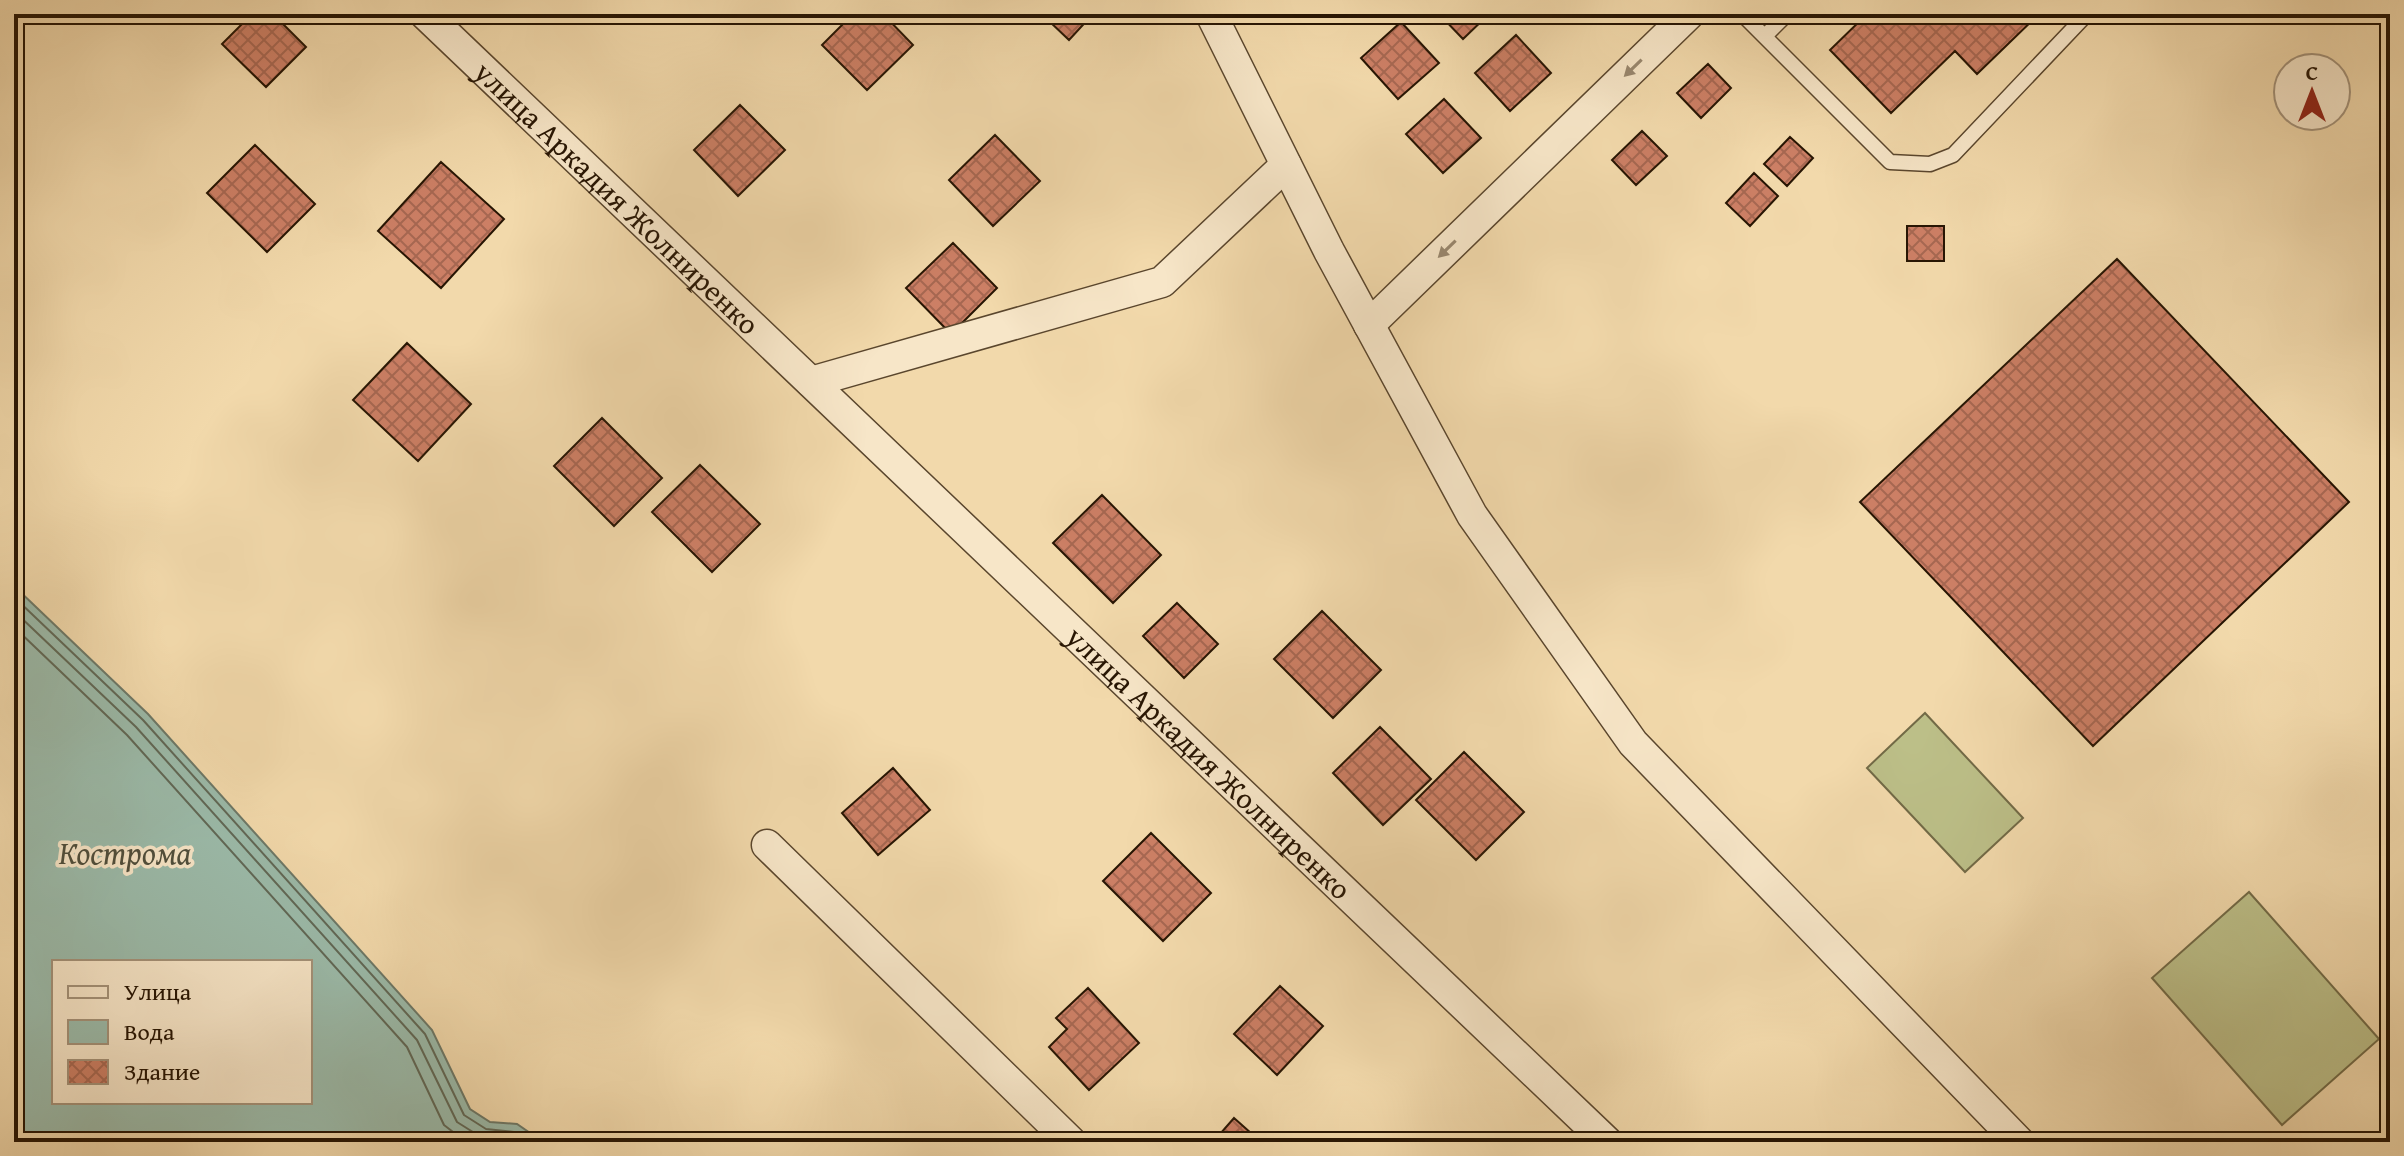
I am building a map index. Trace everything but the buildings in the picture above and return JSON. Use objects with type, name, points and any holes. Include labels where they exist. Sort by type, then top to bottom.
[{"type":"street","name":"улица Аркадия Жолниренко","points":[[425,14],[1607,1142]]},
{"type":"street","points":[[1211,14],[1369,325],[1472,515],[1633,743],[1999,1135]]},
{"type":"street","points":[[1369,325],[1689,14]]},
{"type":"street","points":[[811,382],[1162,282],[1286,165]]},
{"type":"street","points":[[767,845],[1071,1142]]},
{"type":"lane","points":[[1742,14],[1890,162],[1930,164],[1953,155],[2087,14]]},
{"type":"lane","points":[[1765,36],[1787,14]]},
{"type":"green space","points":[[1925,713],[2023,818],[1965,872],[1867,768]]},
{"type":"green space","points":[[2249,892],[2379,1039],[2282,1125],[2152,978]]},
{"type":"water","name":"Кострома","points":[[14,586],[148,714],[432,1030],[470,1109],[490,1122],[517,1124],[543,1142],[14,1142]]}]
